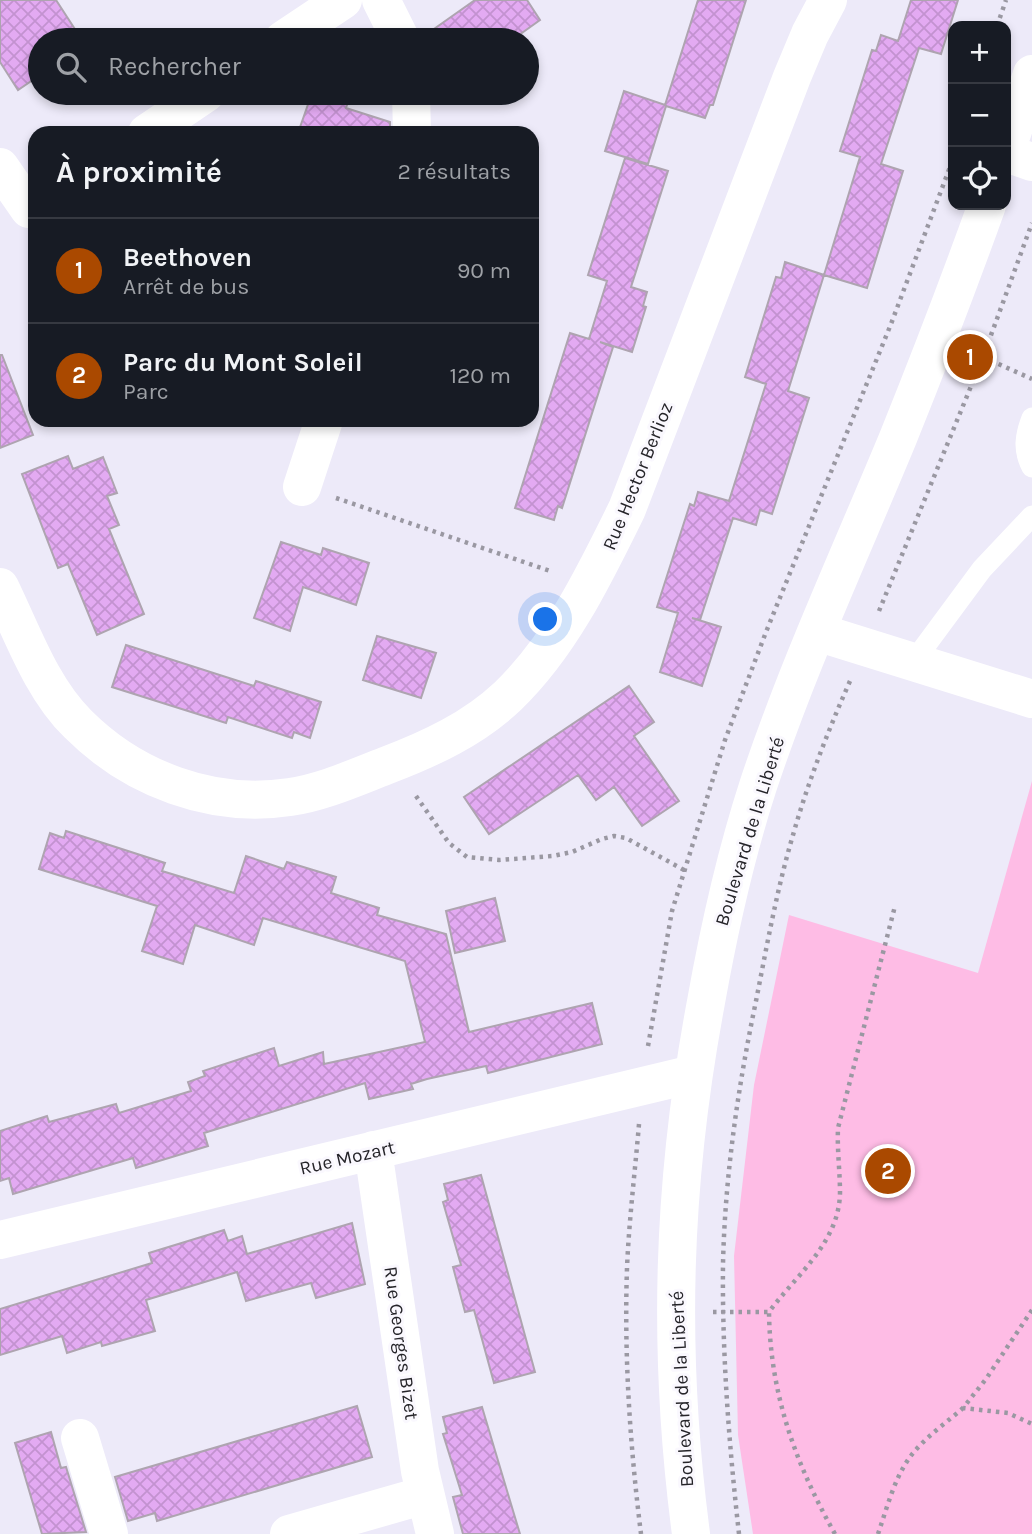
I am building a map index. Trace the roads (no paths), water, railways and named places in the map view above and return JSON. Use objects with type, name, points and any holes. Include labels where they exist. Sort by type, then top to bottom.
[{"type":"street","points":[[302,28],[343,0]]},
{"type":"street","points":[[381,0],[396,28]]},
{"type":"street","name":"Rue Hector Berlioz","points":[[0,587],[38,665],[70,716],[115,755],[168,784],[211,796],[272,799],[328,788],[452,737],[495,707],[539,661],[596,572],[627,509],[792,77],[828,0]]},
{"type":"street","points":[[1008,147],[1032,74]]},
{"type":"street","points":[[157,126],[188,105]]},
{"type":"street","points":[[411,105],[412,126]]},
{"type":"street","points":[[1011,154],[1032,162]]},
{"type":"street","points":[[0,167],[21,213]]},
{"type":"street","name":"Boulevard de la Liberté","points":[[691,1534],[677,1379],[676,1252],[679,1197],[693,1074],[714,954],[734,867],[771,751],[932,354],[985,210]]},
{"type":"street","points":[[302,486],[322,427]]},
{"type":"street","points":[[817,632],[1032,699]]},
{"type":"street","name":"Rue Mozart","points":[[0,1240],[693,1074]]},
{"type":"street","name":"Rue Georges Bizet","points":[[373,1150],[425,1495],[435,1534]]},
{"type":"street","points":[[80,1438],[109,1534]]},
{"type":"street","points":[[289,1534],[425,1495]]},
{"type":"lane","points":[[1032,418],[1026,443],[1026,456],[1032,467]]},
{"type":"lane","points":[[914,662],[982,569],[1032,516]]},
{"type":"place","name":"Beethoven","points":[[970,357]]},
{"type":"place","name":"Parc du Mont Soleil","points":[[888,1171]]}]
